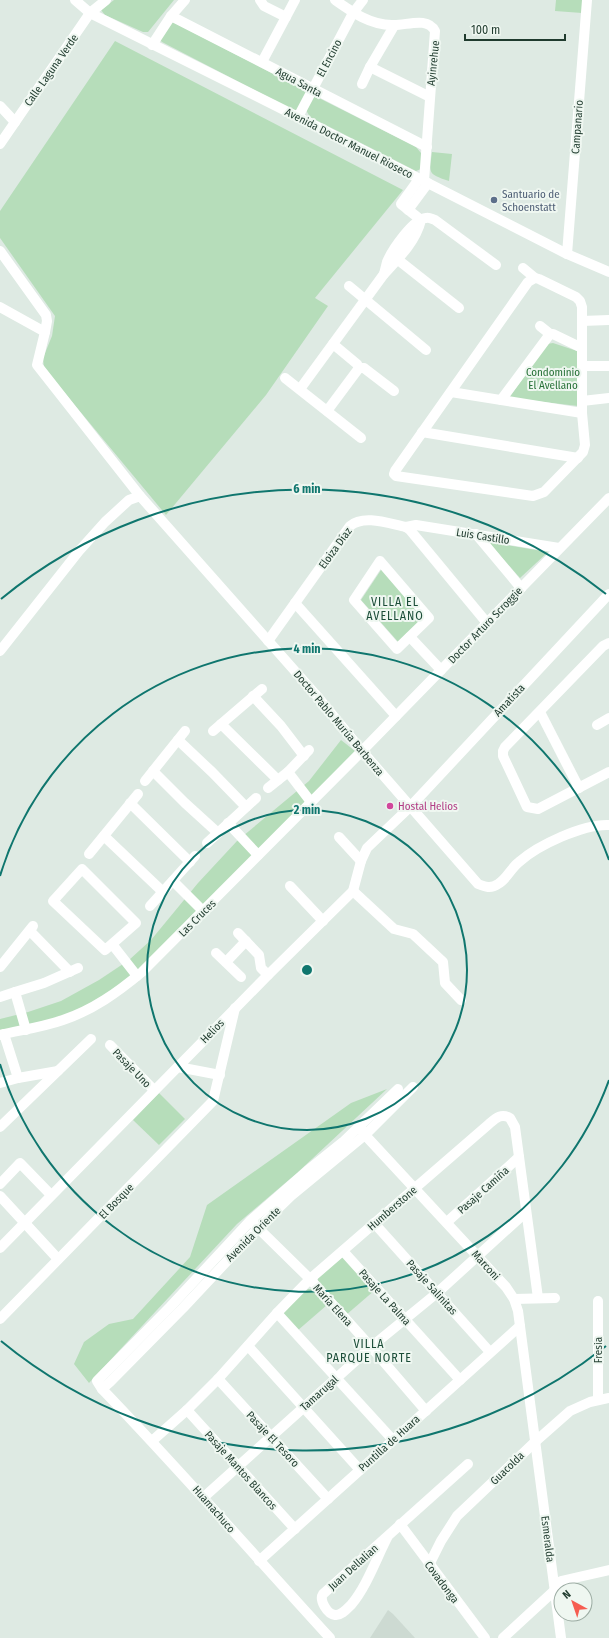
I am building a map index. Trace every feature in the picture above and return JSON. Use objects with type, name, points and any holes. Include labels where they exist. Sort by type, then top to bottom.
[{"type":"street","name":"Avenida Doctor Manuel Rioseco","points":[[75,0],[90,13],[152,45],[298,117],[567,254],[609,272]]},
{"type":"street","name":"Calle Laguna Verde","points":[[0,144],[90,13],[106,0]]},
{"type":"street","points":[[152,45],[171,16],[185,0]]},
{"type":"street","points":[[260,0],[264,6],[286,17]]},
{"type":"street","points":[[262,62],[295,0]]},
{"type":"street","name":"Ayinrehue","points":[[335,0],[353,13],[382,25],[394,26],[426,23],[432,26],[436,31],[424,181]]},
{"type":"street","name":"El Encino","points":[[298,117],[353,13],[363,0]]},
{"type":"street","name":"Campanario","points":[[567,254],[587,0]]},
{"type":"street","name":"Agua Santa","points":[[171,16],[262,62],[312,90],[427,147]]},
{"type":"street","points":[[362,84],[370,67],[394,26]]},
{"type":"street","points":[[370,67],[430,97]]},
{"type":"street","points":[[0,106],[15,122]]},
{"type":"street","points":[[421,220],[401,204],[424,181]]},
{"type":"street","points":[[384,274],[388,261],[407,231],[427,217],[435,220],[496,265]]},
{"type":"street","points":[[300,389],[365,299],[418,231],[421,220]]},
{"type":"street","points":[[0,250],[46,315],[47,321],[45,332],[0,307]]},
{"type":"street","points":[[397,259],[459,308]]},
{"type":"street","points":[[523,268],[535,278],[576,297],[580,301],[582,307],[582,413],[585,445],[583,452],[544,492],[533,496],[396,476],[394,474],[395,471],[422,432],[528,282],[535,278]]},
{"type":"street","points":[[349,286],[426,350]]},
{"type":"street","points":[[582,322],[609,320]]},
{"type":"street","points":[[540,326],[550,334],[553,334],[582,348]]},
{"type":"street","name":"Doctor Pablo Murúa Barbenza","points":[[45,332],[36,365],[140,496],[317,696],[362,751],[478,884],[488,888],[493,887],[503,880],[520,861],[534,851],[580,829],[597,825],[609,825]]},
{"type":"street","points":[[501,400],[550,334]]},
{"type":"street","points":[[333,344],[357,364],[359,368]]},
{"type":"street","points":[[582,366],[609,366]]},
{"type":"street","points":[[359,368],[364,368],[394,392]]},
{"type":"street","points":[[327,411],[359,368]]},
{"type":"street","points":[[285,378],[361,438]]},
{"type":"street","points":[[451,392],[582,413]]},
{"type":"street","points":[[582,401],[609,398]]},
{"type":"street","points":[[422,432],[578,458]]},
{"type":"street","points":[[0,651],[79,551],[105,522],[129,500],[140,496]]},
{"type":"street","name":"Doctor Arturo Scroggie","points":[[362,751],[609,498]]},
{"type":"street","name":"Eloiza Díaz","points":[[268,641],[350,526],[355,522],[366,520],[406,527]]},
{"type":"street","name":"Luis Castillo","points":[[406,527],[416,526],[476,534],[559,548]]},
{"type":"street","points":[[406,527],[487,623]]},
{"type":"street","points":[[476,534],[521,588]]},
{"type":"street","points":[[380,561],[429,618],[410,637],[397,649],[354,600],[380,561]]},
{"type":"street","name":"Amatista","points":[[410,807],[609,594]]},
{"type":"street","points":[[295,603],[396,716]]},
{"type":"street","points":[[410,637],[441,670]]},
{"type":"street","points":[[609,643],[603,646],[505,747],[503,751],[527,807],[532,809],[538,809],[609,772]]},
{"type":"street","points":[[213,731],[262,689]]},
{"type":"street","points":[[253,696],[306,753],[288,772],[268,788]]},
{"type":"street","points":[[540,712],[579,788]]},
{"type":"street","points":[[597,725],[609,718]]},
{"type":"street","points":[[221,724],[278,780]]},
{"type":"street","points":[[145,781],[185,731]]},
{"type":"street","points":[[178,740],[246,807]]},
{"type":"street","name":"Las Cruces","points":[[2,1035],[64,1020],[91,1008],[115,994],[163,952],[362,751]]},
{"type":"street","points":[[154,771],[185,803],[218,833]]},
{"type":"street","points":[[288,772],[311,802]]},
{"type":"street","points":[[89,854],[138,794]]},
{"type":"street","points":[[207,843],[256,798]]},
{"type":"street","points":[[130,803],[193,859],[150,906]]},
{"type":"street","points":[[410,807],[367,848],[361,861],[353,891],[394,929],[413,934],[443,962],[445,983],[461,1000]]},
{"type":"street","points":[[228,823],[258,855]]},
{"type":"street","points":[[104,836],[163,892]]},
{"type":"street","points":[[339,837],[361,861]]},
{"type":"street","points":[[82,869],[136,923],[112,944],[105,950],[53,901],[82,869]]},
{"type":"street","points":[[173,881],[203,912]]},
{"type":"street","points":[[290,886],[323,921]]},
{"type":"street","name":"Helios","points":[[0,1248],[235,1008],[353,891]]},
{"type":"street","points":[[0,967],[31,929],[74,970],[44,983],[0,997]]},
{"type":"street","points":[[238,933],[259,955],[261,968],[268,975]]},
{"type":"street","points":[[226,962],[246,941]]},
{"type":"street","points":[[112,944],[137,976]]},
{"type":"street","points":[[216,953],[241,977]]},
{"type":"street","points":[[15,992],[26,1030]]},
{"type":"street","name":"El Bosque","points":[[0,1319],[213,1101],[235,1008]]},
{"type":"street","points":[[2,1035],[18,1078]]},
{"type":"street","points":[[0,1126],[92,1039]]},
{"type":"street","name":"Pasaje Uno","points":[[110,1045],[154,1090]]},
{"type":"street","points":[[178,1067],[220,1075]]},
{"type":"street","points":[[0,1083],[18,1078],[58,1071]]},
{"type":"street","name":"Avenida Oriente","points":[[99,1385],[170,1307],[254,1224],[413,1087]]},
{"type":"street","name":"Avenida Oriente","points":[[362,1131],[398,1089]]},
{"type":"street","name":"Humberstone","points":[[152,1441],[187,1410],[218,1379],[277,1313],[310,1279],[498,1116],[507,1116],[514,1123],[538,1298]]},
{"type":"street","name":"Marconi","points":[[362,1131],[478,1256],[506,1287],[514,1299],[518,1311],[536,1441]]},
{"type":"street","name":"Pasaje Camiña","points":[[447,1222],[519,1157]]},
{"type":"street","points":[[0,1184],[20,1163],[51,1195]]},
{"type":"street","points":[[0,1196],[58,1260]]},
{"type":"street","name":"Tamarugal","points":[[204,1497],[337,1377],[437,1293],[526,1212]]},
{"type":"street","name":"Pasaje Salinitas","points":[[374,1223],[490,1352]]},
{"type":"street","name":"María Elena","points":[[254,1224],[310,1279],[426,1411]]},
{"type":"street","name":"Pasaje La Palma","points":[[343,1251],[460,1380]]},
{"type":"street","points":[[514,1299],[555,1298]]},
{"type":"street","name":"Fresia","points":[[598,1301],[598,1400]]},
{"type":"street","points":[[277,1313],[393,1440]]},
{"type":"street","name":"Puntilla de Huara","points":[[259,1561],[520,1326]]},
{"type":"street","points":[[248,1346],[360,1470]]},
{"type":"street","name":"Pasaje El Tesoro","points":[[218,1379],[328,1499]]},
{"type":"street","name":"Huamachuco","points":[[99,1385],[204,1497],[259,1561],[330,1638]]},
{"type":"street","name":"Guacolda","points":[[429,1565],[441,1541],[457,1516],[536,1441],[570,1412],[598,1400],[609,1398]]},
{"type":"street","name":"Pasaje Mantos Blancos","points":[[187,1410],[295,1529]]},
{"type":"street","name":"Esmeralda","points":[[536,1441],[554,1582]]},
{"type":"street","name":"Juan Dellalian","points":[[388,1536],[361,1592],[350,1606],[342,1613],[336,1615],[332,1614],[322,1601],[321,1597],[323,1594],[468,1464]]},
{"type":"street","name":"Covadonga","points":[[400,1524],[429,1565],[485,1638]]},
{"type":"street","points":[[560,1582],[561,1580],[609,1570]]},
{"type":"street","points":[[503,1638],[553,1592]]},
{"type":"street","name":"Esmeralda","points":[[559,1622],[561,1638]]},
{"type":"shaded area","points":[[388,1610],[393,1614],[415,1638],[370,1638]]},
{"type":"green space","points":[[114,0],[174,0],[148,32],[143,32],[105,15],[101,10]]},
{"type":"green space","points":[[556,0],[583,0],[582,13],[555,11]]},
{"type":"green space","points":[[171,21],[306,91],[307,92],[297,110],[293,110],[162,42],[160,40]]},
{"type":"green space","points":[[115,41],[403,190],[315,298],[328,306],[266,395],[166,515],[44,368],[43,358],[52,336],[55,316],[0,238],[0,211]]},
{"type":"green space","points":[[315,96],[416,147],[421,153],[421,169],[416,171],[310,117],[306,110]]},
{"type":"green space","points":[[432,152],[452,154],[449,181],[437,177],[432,172],[430,165]]},
{"type":"green space","name":"Condominio El Avellano","points":[[553,343],[577,351],[578,406],[509,398],[547,344]]},
{"type":"green space","points":[[488,542],[548,552],[520,578]]},
{"type":"green space","points":[[383,567],[426,617],[400,644],[361,600]]},
{"type":"green space","points":[[341,740],[355,751],[163,949],[125,983],[78,1011],[42,1023],[0,1032],[0,1019],[28,1012],[61,1001],[99,980],[129,960],[151,940],[198,883],[237,841],[309,781]]},
{"type":"green space","points":[[387,1089],[297,1173],[237,1224],[89,1383],[74,1364],[84,1342],[109,1324],[133,1319],[190,1257],[207,1205],[351,1103]]},
{"type":"green space","points":[[159,1093],[185,1119],[159,1145],[133,1120]]},
{"type":"green space","points":[[344,1255],[375,1290],[346,1315],[318,1284],[318,1278]]},
{"type":"green space","points":[[308,1289],[312,1289],[327,1305],[297,1331],[281,1315]]},
{"type":"place","name":"Santuario de Schoenstatt","points":[[494,200]]},
{"type":"place","name":"Hostal Helios","points":[[390,806]]},
{"type":"district","name":"VILLA EL AVELLANO","points":[[395,609]]},
{"type":"district","name":"VILLA PARQUE NORTE","points":[[369,1351]]}]
